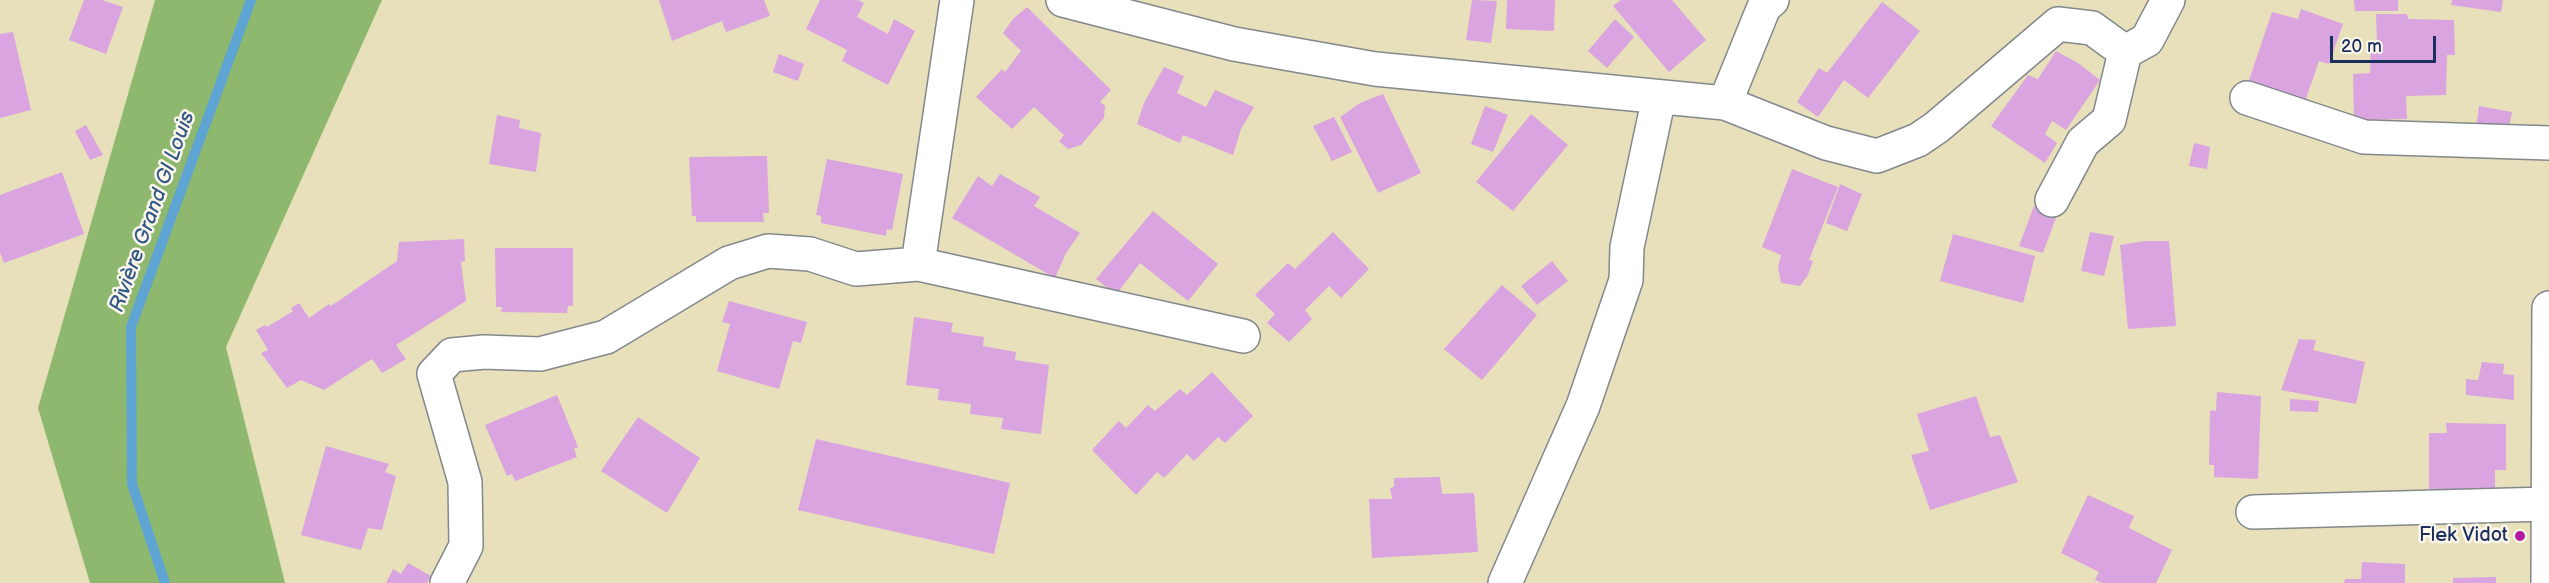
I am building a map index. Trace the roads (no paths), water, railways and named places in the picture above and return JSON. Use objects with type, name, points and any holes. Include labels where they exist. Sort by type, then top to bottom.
[{"type":"street","points":[[918,264],[957,0]]},
{"type":"street","points":[[1063,0],[1234,44],[1375,69],[1725,103],[1826,143],[1877,156],[1918,140],[1937,127],[2058,24],[2092,28],[2125,52]]},
{"type":"street","points":[[1725,103],[1759,17],[1764,7],[1772,0]]},
{"type":"street","points":[[2052,200],[2083,142],[2109,120],[2125,52],[2147,40],[2169,0]]},
{"type":"street","points":[[1505,583],[1583,406],[1626,280],[1627,247],[1659,97]]},
{"type":"street","points":[[2247,98],[2364,137],[2549,143]]},
{"type":"street","points":[[447,583],[466,546],[465,482],[434,374],[452,355],[484,352],[540,354],[606,337],[729,263],[768,251],[810,254],[856,269],[918,264],[1243,336]]},
{"type":"street","points":[[2548,583],[2549,308]]},
{"type":"street","points":[[2253,512],[2547,504]]},
{"type":"waterway","name":"Rivière Grand Gl Louis","points":[[165,583],[132,484],[131,327],[251,0]]},
{"type":"place","name":"Flek Vidot","points":[[2520,536]]}]
